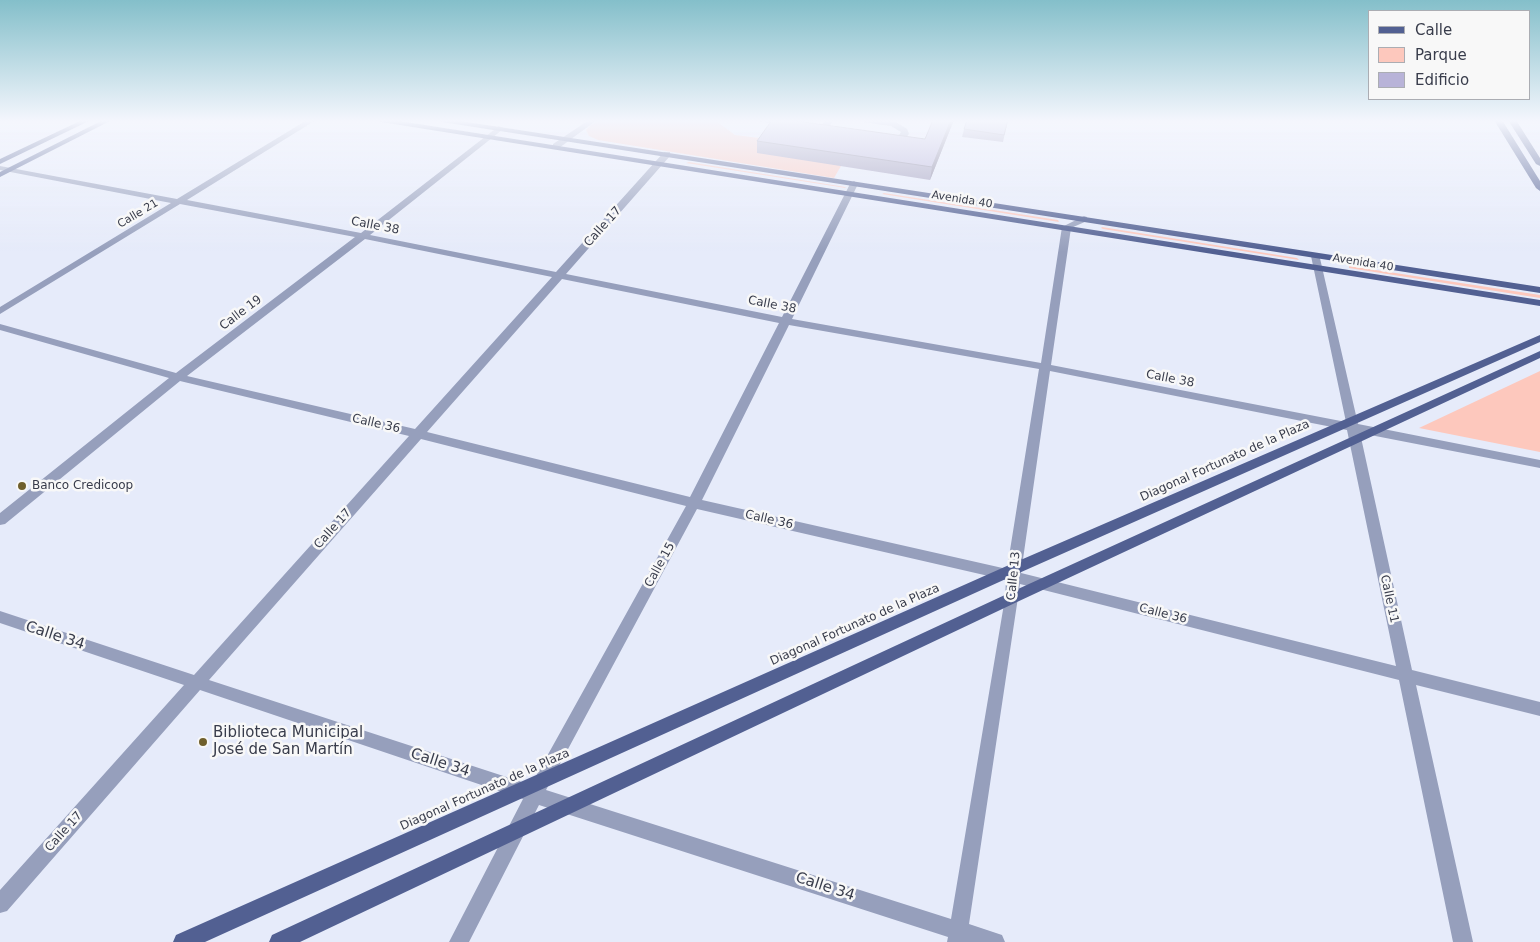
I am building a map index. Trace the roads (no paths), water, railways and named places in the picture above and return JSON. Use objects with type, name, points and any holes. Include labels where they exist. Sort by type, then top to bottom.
[{"type":"main road","points":[[3,171],[17,164]]},
{"type":"main road","name":"Avenida 40","points":[[694,164],[852,189],[1067,227],[1540,290]]},
{"type":"main road","points":[[1525,164],[1540,188]]},
{"type":"main road","name":"Avenida 40","points":[[852,189],[1084,219],[1540,303]]},
{"type":"main road","name":"Diagonal Fortunato de la Plaza","points":[[278,942],[1043,584],[1351,429],[1540,338]]},
{"type":"main road","name":"Diagonal Fortunato de la Plaza","points":[[183,942],[533,789],[1010,573],[1351,429],[1373,431],[1540,354]]},
{"type":"street","name":"Calle 21","points":[[0,311],[240,164]]},
{"type":"street","name":"Calle 19","points":[[0,520],[178,377],[363,236],[454,164]]},
{"type":"street","name":"Calle 17","points":[[0,904],[659,164]]},
{"type":"street","name":"Calle 38","points":[[3,171],[363,236],[786,321],[1046,367],[1351,429]]},
{"type":"street","name":"Calle 15","points":[[460,942],[517,830],[533,789],[694,503],[852,189]]},
{"type":"street","points":[[1067,227],[1084,219]]},
{"type":"street","name":"Calle 13","points":[[958,936],[1012,598],[1010,573],[1046,367],[1067,227]]},
{"type":"street","name":"Calle 11","points":[[1317,261],[1351,429],[1462,942]]},
{"type":"street","name":"Calle 36","points":[[0,327],[178,377],[418,434],[694,503],[1010,573],[1043,584],[1405,673],[1540,709]]},
{"type":"street","points":[[1373,431],[1540,464]]},
{"type":"street","name":"Calle 34","points":[[0,617],[533,789],[569,806],[958,936],[995,942]]},
{"type":"place","name":"Banco Credicoop","points":[[22,486]]},
{"type":"place","name":"Biblioteca Municipal José de San Martín","points":[[203,742]]}]
